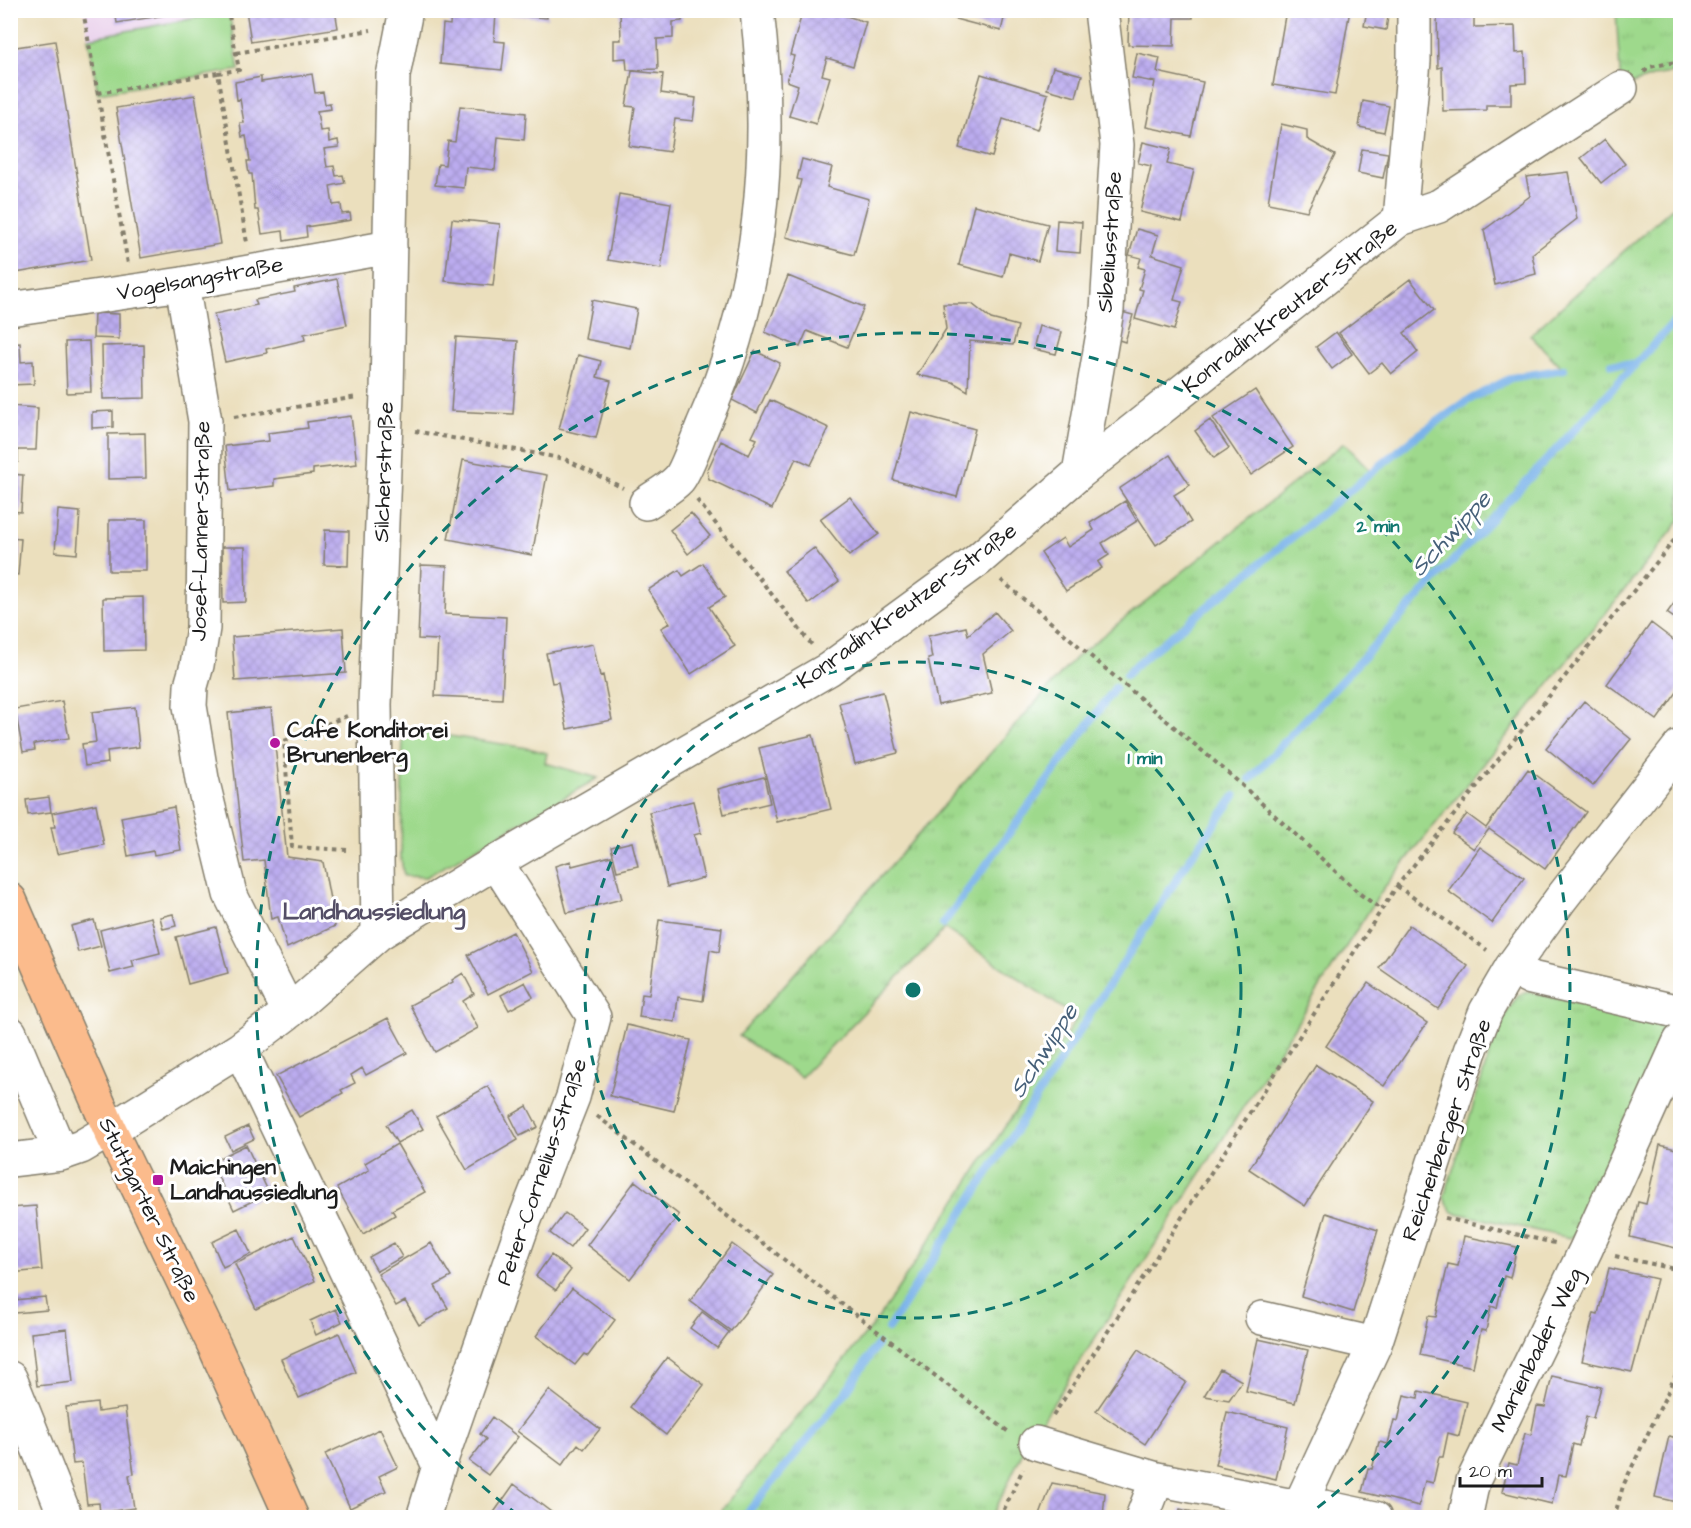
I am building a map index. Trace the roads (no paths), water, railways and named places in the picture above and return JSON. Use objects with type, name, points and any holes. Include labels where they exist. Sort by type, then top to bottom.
[{"type":"main road","name":"Stuttgarter Straße","points":[[10,900],[110,1130],[214,1345],[292,1518]]},
{"type":"street","points":[[633,495],[680,479],[718,393],[736,340],[753,265],[765,162],[764,67],[757,10]]},
{"type":"street","name":"Sibeliusstraße","points":[[1079,473],[1107,310],[1117,145],[1101,10]]},
{"type":"street","points":[[1400,219],[1414,61],[1414,10]]},
{"type":"street","name":"Silcherstraße","points":[[378,934],[375,704],[387,393],[392,16]]},
{"type":"street","name":"Konradin-Kreutzer-Straße","points":[[10,1160],[61,1154],[81,1147],[110,1130],[240,1049],[289,1012],[378,934],[496,862],[829,669],[978,560],[1079,473],[1400,219],[1439,206],[1621,88]]},
{"type":"street","name":"Vogelsangstraße","points":[[10,309],[182,284],[390,247]]},
{"type":"street","name":"Josef-Lanner-Straße","points":[[182,284],[205,421],[203,628],[191,686],[190,705],[202,779],[230,894],[289,1012]]},
{"type":"street","name":"Reichenberger Straße","points":[[1296,1512],[1375,1344],[1470,1051],[1486,1011],[1511,968],[1560,900],[1680,746]]},
{"type":"street","name":"Peter-Cornelius-Straße","points":[[423,1518],[522,1227],[573,1097],[594,1017],[496,862]]},
{"type":"street","points":[[1511,968],[1531,978],[1680,1012]]},
{"type":"street","points":[[10,1033],[61,1154]]},
{"type":"street","name":"Marienbader Weg","points":[[1465,1518],[1473,1481],[1586,1249],[1680,1041]]},
{"type":"street","points":[[240,1049],[439,1466]]},
{"type":"street","points":[[1262,1318],[1375,1344]]},
{"type":"street","points":[[10,1378],[66,1518]]},
{"type":"street","points":[[1036,1443],[1157,1479],[1296,1512],[1324,1507],[1375,1518]]},
{"type":"street","points":[[1142,1518],[1157,1479]]},
{"type":"waterway","name":"Schwippe","points":[[1250,779],[1680,316]]},
{"type":"waterway","points":[[1612,364],[1635,365]]},
{"type":"waterway","points":[[1126,675],[1414,438],[1467,401],[1511,378],[1564,369]]},
{"type":"waterway","points":[[943,924],[1115,688]]},
{"type":"waterway","name":"Schwippe","points":[[888,1329],[1191,857],[1235,796]]},
{"type":"waterway","name":"Schwippe","points":[[743,1518],[844,1395],[877,1345]]},
{"type":"place","name":"Cafe Konditorei Brunenberg","points":[[275,743]]},
{"type":"place","name":"Maichingen Landhaussiedlung","points":[[158,1180]]},
{"type":"district","name":"Landhaussiedlung","points":[[374,912]]}]
